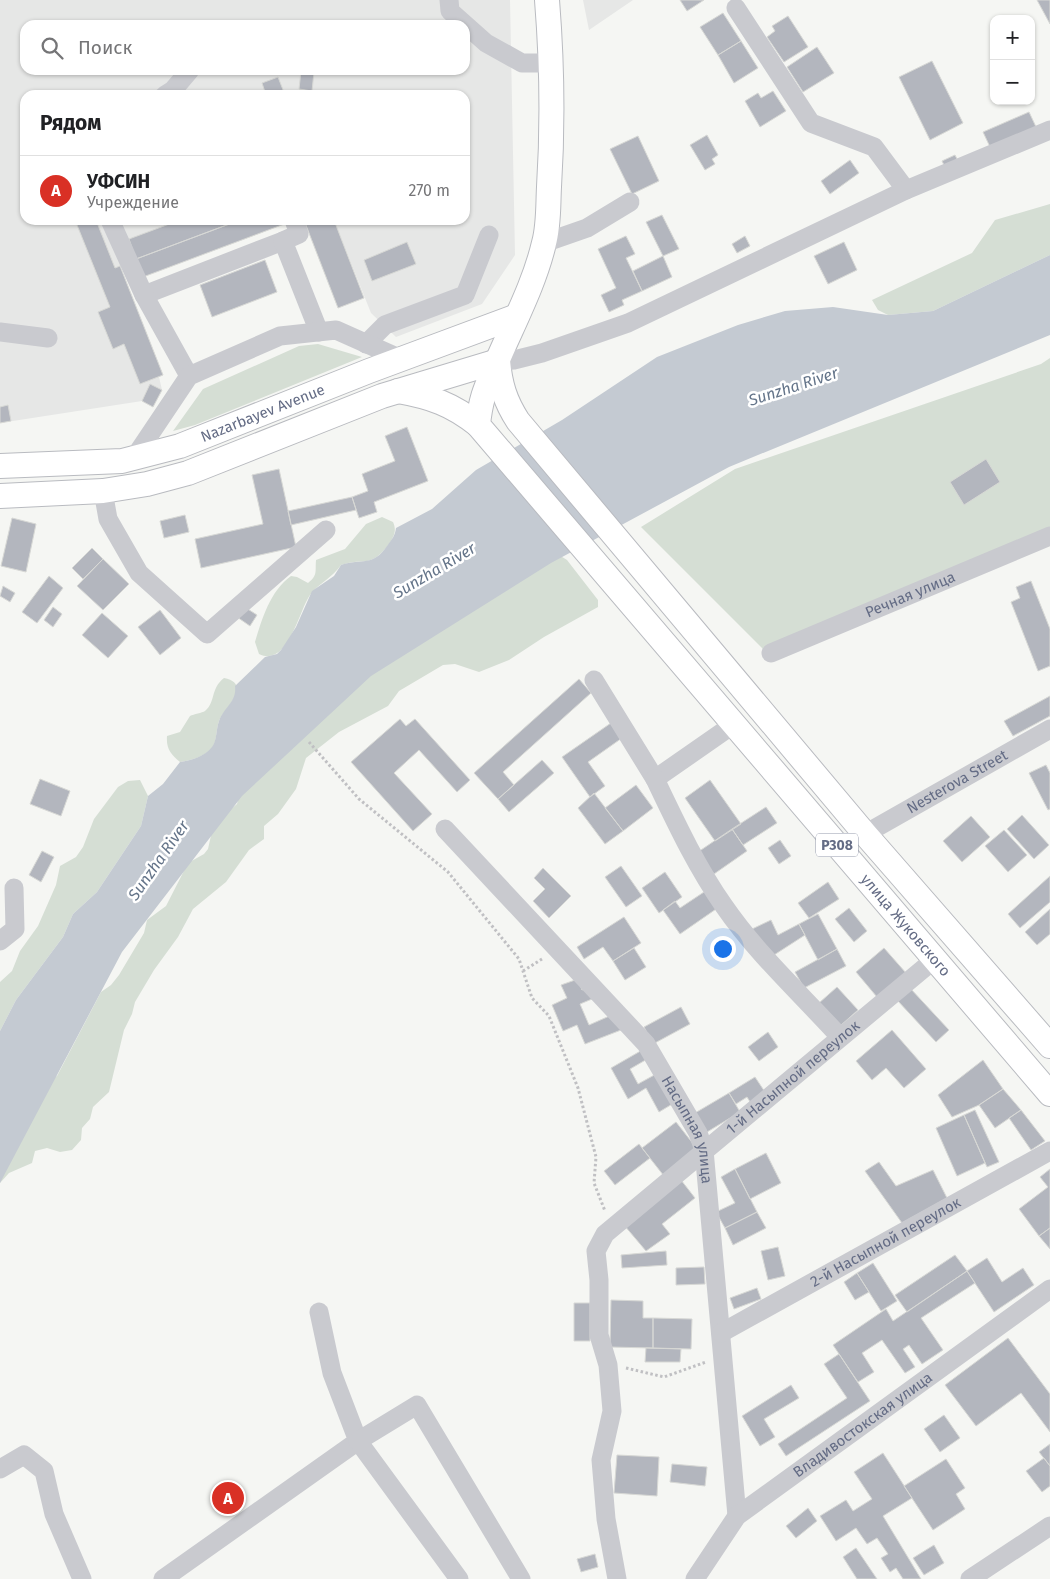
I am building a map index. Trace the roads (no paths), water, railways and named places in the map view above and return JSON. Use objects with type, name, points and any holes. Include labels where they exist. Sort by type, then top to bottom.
[{"type":"main road","points":[[478,425],[483,392],[517,316],[544,243],[552,154],[552,63],[547,0]]},
{"type":"main road","name":"Nazarbayev Avenue","points":[[0,466],[122,461],[180,446],[423,350],[517,316]]},
{"type":"main road","points":[[423,350],[498,360]]},
{"type":"main road","name":"Nazarbayev Avenue","points":[[0,496],[103,491],[147,484],[188,473],[398,391],[498,360]]},
{"type":"main road","name":"P308","points":[[498,360],[499,380],[503,394],[518,421],[865,834],[1050,1046]]},
{"type":"main road","name":"улица Жуковского","points":[[398,391],[438,400],[457,409],[478,425],[1050,1094]]},
{"type":"street","points":[[449,0],[450,11],[460,20]]},
{"type":"street","points":[[736,8],[811,123],[874,147],[906,190]]},
{"type":"street","points":[[470,29],[486,43],[522,63],[552,63]]},
{"type":"street","points":[[173,90],[186,75]]},
{"type":"street","points":[[498,360],[514,360],[542,353],[628,323],[906,190],[1050,130]]},
{"type":"street","points":[[544,243],[587,228],[630,202]]},
{"type":"street","points":[[112,225],[144,295],[189,376]]},
{"type":"street","points":[[144,295],[299,234],[296,225]]},
{"type":"street","points":[[366,344],[385,325],[466,295],[489,235]]},
{"type":"street","points":[[283,241],[319,332]]},
{"type":"street","points":[[134,458],[189,376],[280,336],[336,330],[401,359]]},
{"type":"street","points":[[0,332],[48,338]]},
{"type":"street","points":[[103,491],[108,519],[139,573],[207,634],[326,530]]},
{"type":"street","name":"Речная улица","points":[[771,653],[1050,536]]},
{"type":"street","points":[[594,680],[655,779],[689,851],[725,907],[761,953],[840,1037]]},
{"type":"street","points":[[655,779],[734,724]]},
{"type":"street","name":"Nesterova Street","points":[[865,834],[1050,729]]},
{"type":"street","name":"Насыпная улица","points":[[445,829],[646,1044],[698,1133],[704,1150],[737,1516]]},
{"type":"street","points":[[0,941],[15,929],[14,888]]},
{"type":"street","name":"1-й Насыпной переулок","points":[[617,1579],[606,1519],[601,1460],[612,1411],[606,1359],[599,1335],[599,1280],[596,1251],[609,1231],[935,959]]},
{"type":"street","name":"2-й Насыпной переулок","points":[[721,1333],[1050,1151]]},
{"type":"street","name":"Владивостокская улица","points":[[695,1579],[737,1516],[1050,1289]]},
{"type":"street","points":[[319,1312],[332,1373],[358,1441],[459,1579]]},
{"type":"street","points":[[163,1579],[358,1441],[417,1405],[521,1579]]},
{"type":"street","points":[[0,1469],[24,1455],[44,1471],[54,1514],[82,1579]]},
{"type":"street","points":[[970,1579],[1050,1526]]},
{"type":"water","name":"Sunzha River","points":[[1050,255],[1050,335],[729,467],[551,563],[371,676],[242,796],[122,952],[0,1183],[0,1031],[16,1000],[63,937],[73,914],[97,892],[141,826],[148,796],[163,784],[180,762],[197,758],[212,747],[215,742],[219,721],[234,696],[235,686],[265,657],[277,654],[281,650],[296,627],[312,591],[334,576],[341,565],[367,561],[377,557],[392,539],[396,528],[432,509],[476,470],[562,420],[657,357],[738,325],[785,311],[833,307],[888,315],[933,311]]},
{"type":"place","name":"УФСИН","points":[[228,1498]]}]
